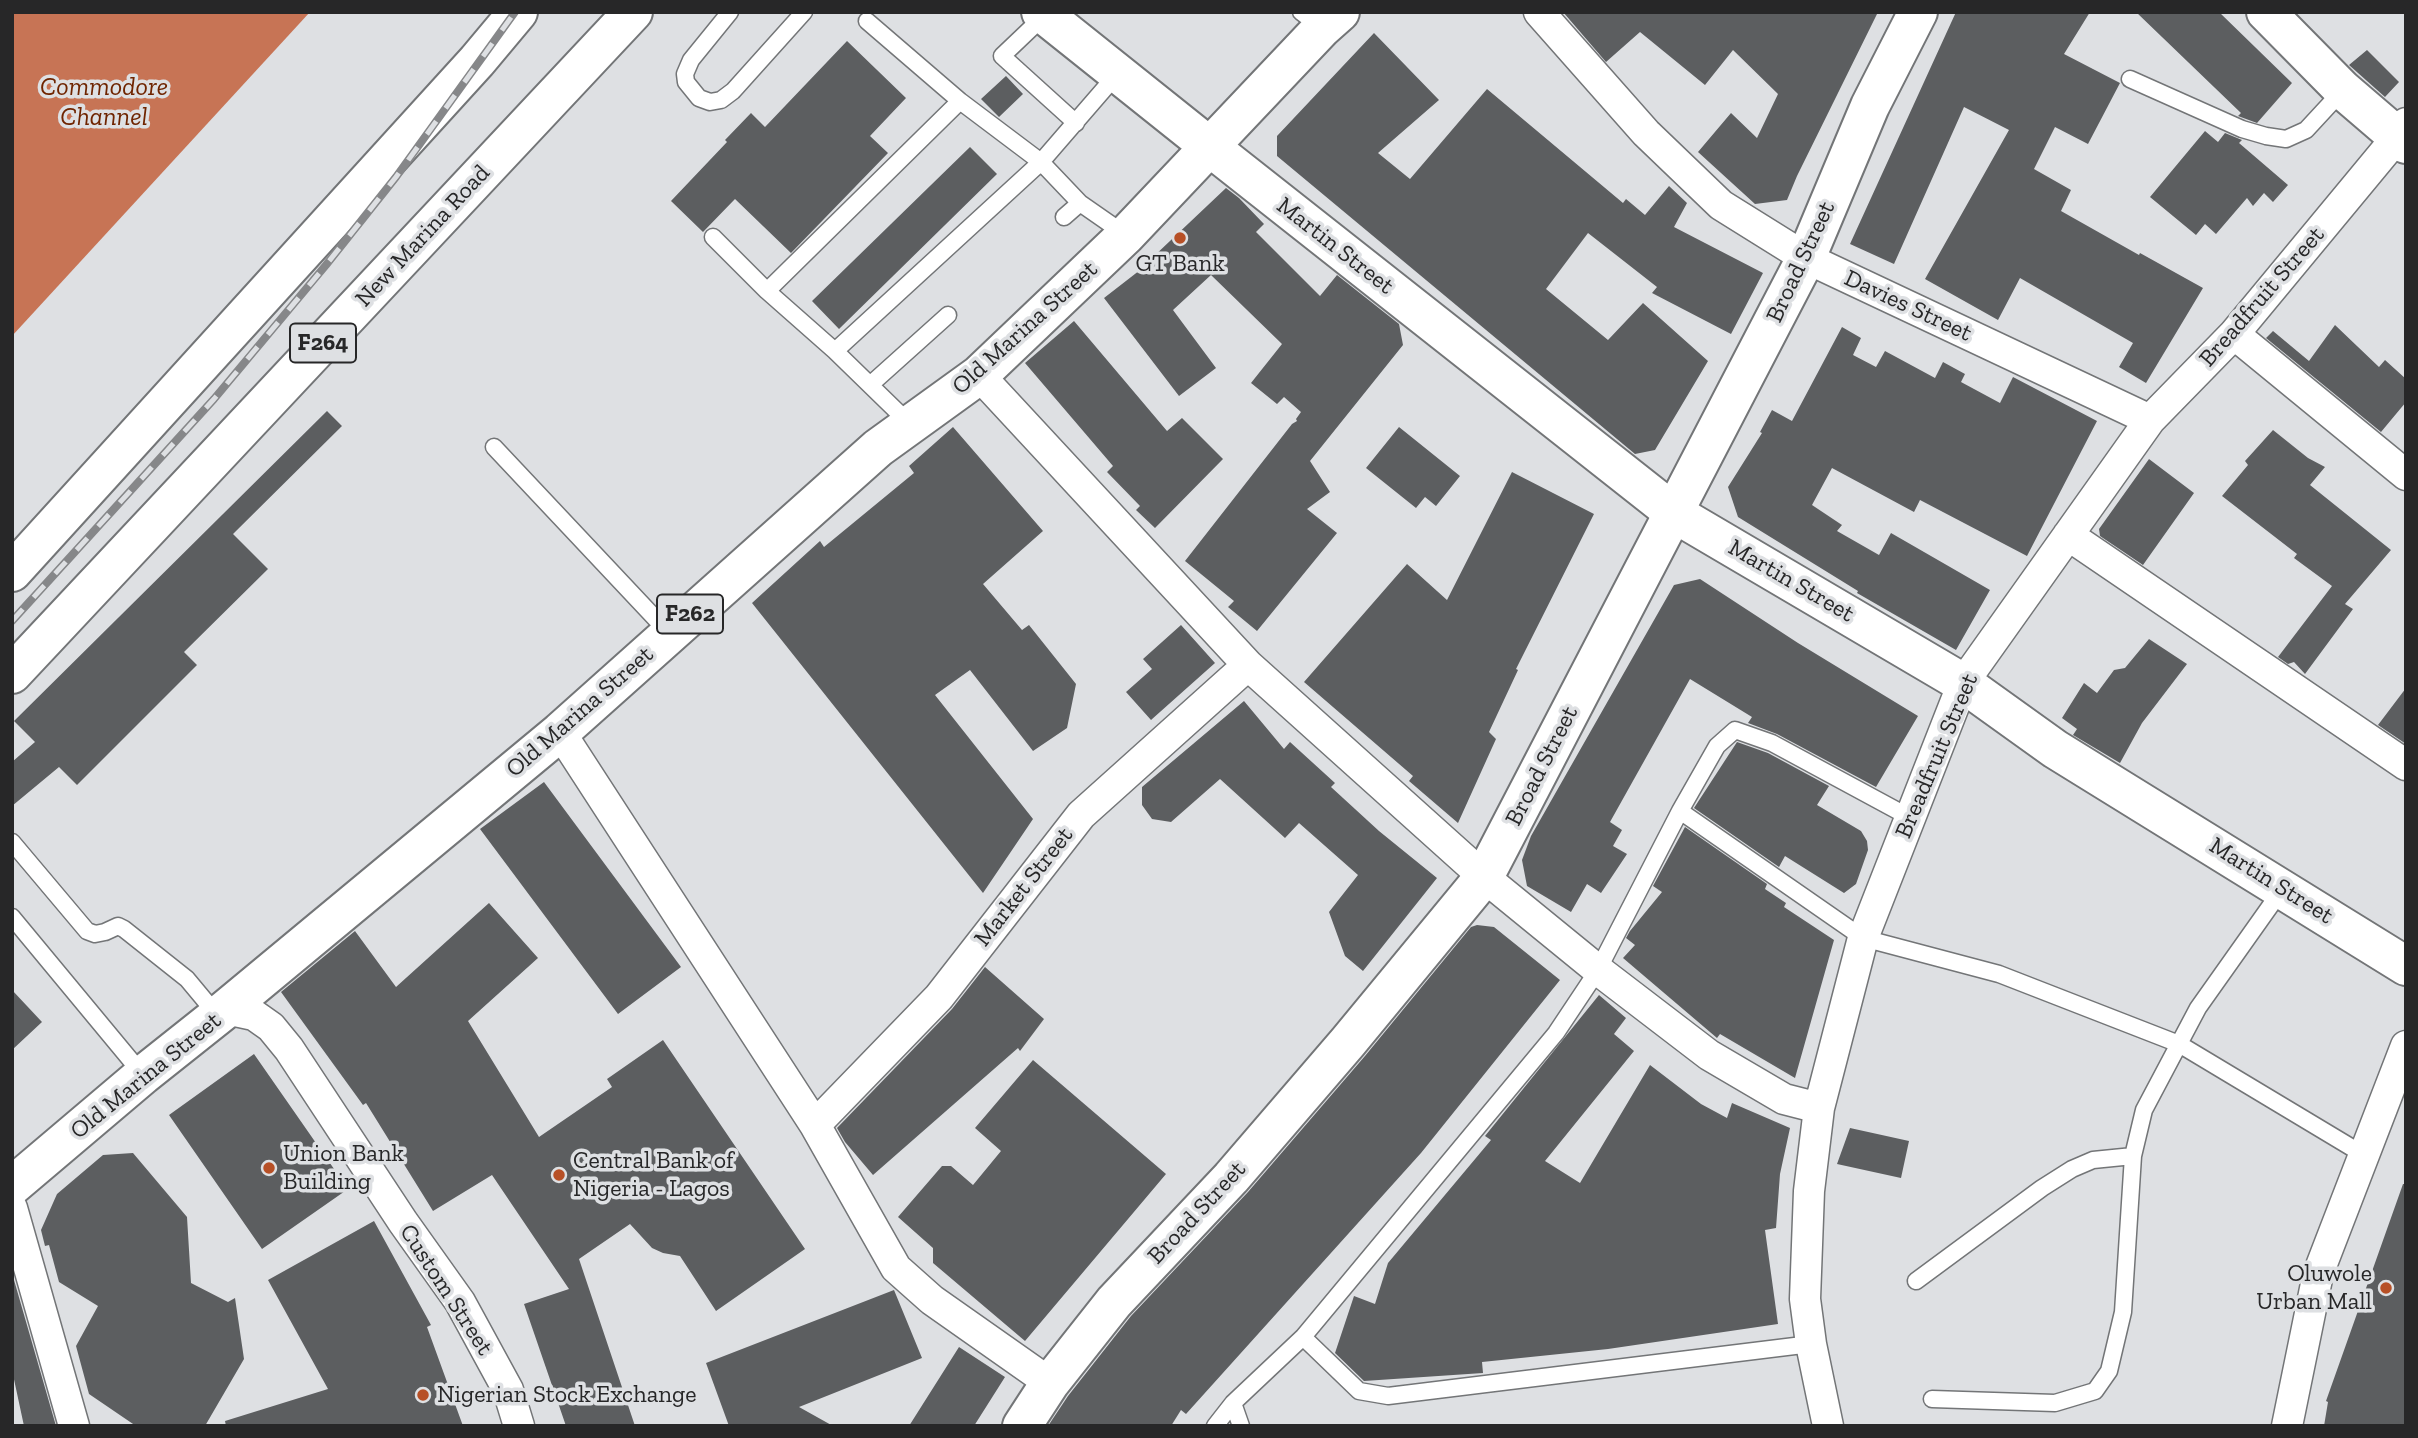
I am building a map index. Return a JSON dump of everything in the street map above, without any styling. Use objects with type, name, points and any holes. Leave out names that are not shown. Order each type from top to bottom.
[{"type":"main road","points":[[12,572],[478,61],[518,12]]},
{"type":"main road","points":[[478,61],[536,12]]},
{"type":"main road","name":"New Marina Road","points":[[12,674],[634,12]]},
{"type":"main road","name":"Broad Street","points":[[1023,1426],[1050,1382],[1114,1303],[1231,1178],[1485,877],[1806,258],[1870,106],[1917,12]]},
{"type":"main road","points":[[2266,12],[2343,90],[2403,134]]},
{"type":"main road","name":"Martin Street","points":[[1043,14],[1674,513],[1963,683],[2055,749],[2406,966]]},
{"type":"main road","name":"Old Marina Street","points":[[12,1186],[560,732],[878,448],[979,374],[1126,235],[1210,147],[1321,18]]},
{"type":"street","name":"Davies Street","points":[[1539,12],[1646,133],[1721,205],[1806,258],[2150,419]]},
{"type":"street","name":"Breadfruit Street","points":[[1828,1426],[1811,1344],[1805,1299],[1809,1191],[1819,1108],[1863,938],[1963,683],[2150,419],[2234,334],[2403,134]]},
{"type":"street","points":[[2234,334],[2406,475]]},
{"type":"street","points":[[979,374],[1248,665],[1485,877],[1598,970],[1709,1055],[1784,1099],[1819,1108]]},
{"type":"street","points":[[2068,535],[2406,765]]},
{"type":"street","name":"Market Street","points":[[815,1125],[939,998],[1081,815],[1248,665]]},
{"type":"street","points":[[560,732],[815,1125],[896,1268],[932,1300],[1050,1382]]},
{"type":"street","name":"Custom Street","points":[[221,1012],[254,1015],[271,1027],[289,1049],[403,1222],[460,1302],[508,1390],[520,1426]]},
{"type":"street","points":[[2287,1426],[2318,1274],[2406,1046]]},
{"type":"street","points":[[12,1208],[74,1426]]},
{"type":"lane","points":[[730,12],[691,60],[685,74],[686,82],[699,98],[710,102],[721,100],[733,91],[804,12]]},
{"type":"lane","points":[[1043,14],[1002,56],[1076,123]]},
{"type":"lane","points":[[867,21],[960,101],[1041,162],[1080,203],[1126,235]]},
{"type":"lane","points":[[835,351],[1041,162],[1118,73]]},
{"type":"lane","points":[[2130,79],[2242,129],[2286,139],[2305,130],[2343,90]]},
{"type":"lane","points":[[767,291],[960,101]]},
{"type":"lane","points":[[1064,217],[1080,203]]},
{"type":"lane","points":[[713,237],[911,425]]},
{"type":"lane","points":[[870,385],[948,315]]},
{"type":"lane","points":[[494,447],[669,633]]},
{"type":"lane","points":[[1215,1426],[1233,1403],[1303,1337],[1556,1033],[1598,970],[1680,811],[1717,746],[1735,730],[1772,743],[1909,817]]},
{"type":"lane","points":[[1680,811],[1863,938],[1999,974],[2179,1044],[2364,1155]]},
{"type":"lane","points":[[12,842],[88,931],[95,934],[118,926],[124,929],[187,979],[221,1012]]},
{"type":"lane","points":[[1932,1399],[2055,1403],[2095,1391],[2109,1371],[2123,1312],[2133,1156],[2144,1110],[2198,1008],[2283,888]]},
{"type":"lane","points":[[12,917],[143,1075]]},
{"type":"lane","points":[[1916,1281],[2072,1169],[2093,1160],[2133,1156]]},
{"type":"lane","points":[[1303,1337],[1359,1391],[1388,1396],[1811,1344]]},
{"type":"lane","points":[[1233,1403],[1241,1426]]},
{"type":"water","name":"Commodore Channel","points":[[12,12],[310,12],[12,336]]},
{"type":"building","points":[[1563,12],[1878,12],[1787,200],[1755,204],[1698,152],[1731,113],[1757,138],[1778,94],[1733,50],[1705,85],[1640,32],[1606,62]]},
{"type":"building","points":[[1956,12],[2090,12],[2064,54],[2120,83],[2088,144],[2055,127],[2034,169],[2071,190],[2061,211],[2203,288],[2146,383],[2119,367],[2133,343],[2020,278],[1998,320],[1925,279],[2009,130],[1964,107],[1894,264],[1850,244]]},
{"type":"building","points":[[2136,12],[2219,12],[2292,83],[2257,123],[2238,116],[2241,113]]},
{"type":"building","points":[[1374,33],[1439,100],[1378,153],[1410,179],[1487,89],[1623,203],[1626,199],[1645,215],[1669,186],[1687,203],[1674,227],[1763,273],[1731,334],[1652,293],[1657,287],[1588,233],[1546,289],[1608,340],[1643,303],[1708,361],[1655,450],[1635,454],[1277,156],[1277,136]]},
{"type":"building","points":[[847,41],[906,98],[870,136],[888,153],[791,253],[735,199],[703,232],[671,201],[751,113],[765,127]]},
{"type":"building","points":[[2367,50],[2399,82],[2385,97],[2349,65]]},
{"type":"building","points":[[1006,76],[1023,94],[999,117],[981,99]]},
{"type":"building","points":[[2205,131],[2218,142],[2225,133],[2242,140],[2239,143],[2288,185],[2273,202],[2264,193],[2253,206],[2247,198],[2216,234],[2205,224],[2196,235],[2150,197]]},
{"type":"building","points":[[970,147],[997,174],[839,329],[812,301]]},
{"type":"building","points":[[1226,188],[1264,224],[1256,232],[1320,296],[1337,275],[1399,324],[1403,345],[1310,461],[1330,492],[1307,509],[1337,533],[1257,631],[1228,607],[1234,601],[1185,561],[1297,421],[1301,412],[1284,397],[1277,404],[1251,383],[1282,344],[1211,275],[1173,310],[1216,368],[1179,396],[1104,298],[1153,260],[1152,258]]},
{"type":"building","points":[[1074,321],[1167,431],[1182,418],[1223,459],[1155,528],[1136,510],[1140,506],[1107,472],[1113,466],[1025,363]]},
{"type":"building","points":[[2335,325],[2379,367],[2385,360],[2406,379],[2406,402],[2381,432],[2266,338],[2273,331],[2309,361]]},
{"type":"building","points":[[1842,327],[1861,338],[1853,355],[1876,367],[1885,351],[1935,378],[1943,362],[1965,374],[1961,382],[2000,403],[2013,377],[2097,421],[2027,556],[1920,500],[1914,512],[1832,468],[1812,505],[1842,525],[1837,531],[1879,555],[1891,533],[1990,590],[1956,650],[1857,593],[1858,591],[1738,517],[1728,487],[1762,433],[1760,432],[1772,410],[1792,421]]},
{"type":"building","points":[[327,411],[342,426],[233,534],[268,569],[184,652],[197,665],[77,785],[59,767],[12,806],[12,762],[35,742],[14,721]]},
{"type":"building","points":[[953,427],[1043,531],[983,584],[1022,630],[1029,625],[1076,684],[1067,728],[1033,751],[970,670],[935,695],[1033,819],[983,893],[752,603],[820,541],[824,547],[914,473],[909,466]]},
{"type":"building","points":[[1399,427],[1460,476],[1436,506],[1425,497],[1416,508],[1366,468]]},
{"type":"building","points":[[2273,430],[2308,458],[2325,467],[2310,485],[2391,550],[2345,604],[2353,609],[2305,674],[2294,662],[2288,664],[2278,657],[2332,586],[2294,558],[2297,554],[2222,496],[2248,465],[2245,461]]},
{"type":"building","points":[[2149,459],[2194,493],[2143,565],[2100,536],[2099,529]]},
{"type":"building","points":[[1512,472],[1594,514],[1516,669],[1518,670],[1489,732],[1496,739],[1458,823],[1409,781],[1413,776],[1304,682],[1407,564],[1447,600]]},
{"type":"building","points":[[1700,579],[1918,716],[1876,787],[1777,734],[1748,723],[1752,717],[1690,679],[1610,822],[1622,830],[1613,846],[1627,854],[1601,893],[1587,884],[1571,912],[1527,886],[1522,860],[1531,836],[1674,585]]},
{"type":"building","points":[[1181,625],[1215,663],[1151,720],[1126,692],[1152,669],[1143,659]]},
{"type":"building","points":[[2149,639],[2187,664],[2142,723],[2120,763],[2073,735],[2077,729],[2062,718],[2084,683],[2097,693],[2114,670],[2125,668]]},
{"type":"building","points":[[2406,688],[2406,744],[2378,725]]},
{"type":"building","points":[[1244,701],[1284,749],[1290,742],[1335,783],[1331,787],[1379,831],[1437,878],[1363,971],[1345,956],[1329,912],[1358,875],[1299,823],[1285,838],[1220,779],[1171,822],[1152,819],[1142,805],[1142,787]]},
{"type":"building","points":[[1737,742],[1768,753],[1829,786],[1817,805],[1861,831],[1867,841],[1868,850],[1856,884],[1844,893],[1785,856],[1779,867],[1694,808]]},
{"type":"building","points":[[544,782],[681,967],[618,1014],[480,829]]},
{"type":"building","points":[[1685,827],[1767,884],[1765,889],[1786,903],[1784,907],[1834,940],[1795,1078],[1720,1034],[1717,1038],[1623,958],[1635,945],[1626,938],[1630,931],[1662,892],[1653,886]]},
{"type":"building","points":[[489,903],[538,958],[468,1021],[539,1137],[612,1087],[607,1079],[663,1040],[805,1249],[716,1311],[680,1256],[652,1248],[630,1224],[579,1259],[635,1426],[566,1426],[524,1304],[569,1289],[492,1175],[433,1211],[366,1103],[363,1105],[281,992],[355,931],[396,987]]},
{"type":"building","points":[[1471,927],[1494,927],[1560,980],[1421,1153],[1186,1414],[1181,1410],[1171,1426],[1048,1426],[1068,1396],[1131,1316],[1248,1192]]},
{"type":"building","points":[[985,967],[1044,1019],[1020,1051],[1018,1048],[873,1175],[845,1142],[837,1128],[952,1009]]},
{"type":"building","points":[[12,990],[42,1022],[12,1050]]},
{"type":"building","points":[[1599,995],[1626,1018],[1614,1034],[1634,1051],[1545,1161],[1580,1183],[1650,1065],[1701,1104],[1727,1118],[1732,1103],[1790,1128],[1780,1174],[1776,1228],[1765,1230],[1778,1324],[1608,1349],[1482,1362],[1483,1373],[1364,1381],[1335,1353],[1354,1296],[1375,1304],[1388,1263],[1491,1140],[1485,1136]]},
{"type":"building","name":"Union Bank Building","points":[[254,1054],[348,1189],[262,1249],[169,1115]]},
{"type":"building","points":[[1033,1060],[1166,1174],[1025,1341],[933,1263],[933,1248],[898,1217],[942,1166],[951,1166],[973,1185],[1001,1151],[975,1128]]},
{"type":"building","points":[[1850,1128],[1909,1141],[1901,1178],[1837,1164]]},
{"type":"building","points":[[133,1153],[187,1217],[191,1283],[228,1302],[235,1298],[244,1359],[205,1426],[136,1426],[89,1394],[76,1346],[98,1306],[59,1282],[49,1245],[45,1246],[41,1230],[57,1194],[103,1155]]},
{"type":"building","name":"Oluwole Urban Mall","points":[[2403,1184],[2406,1184],[2406,1426],[2324,1426],[2326,1401]]},
{"type":"building","points":[[374,1221],[431,1325],[427,1327],[463,1426],[226,1426],[225,1421],[328,1389],[268,1280]]},
{"type":"building","points":[[12,1273],[56,1426],[24,1426],[12,1370]]},
{"type":"building","points":[[894,1290],[922,1358],[799,1407],[833,1426],[729,1426],[706,1363]]},
{"type":"building","points":[[959,1347],[1005,1377],[974,1426],[909,1426]]},
{"type":"railway","points":[[12,621],[214,399],[326,265],[396,177],[515,12]]},
{"type":"place","name":"GT Bank","points":[[1180,238]]},
{"type":"place","name":"Union Bank Building","points":[[269,1168]]},
{"type":"place","name":"Central Bank of Nigeria - Lagos","points":[[559,1175]]},
{"type":"place","name":"Oluwole Urban Mall","points":[[2386,1288]]},
{"type":"place","name":"Nigerian Stock Exchange","points":[[423,1395]]}]
